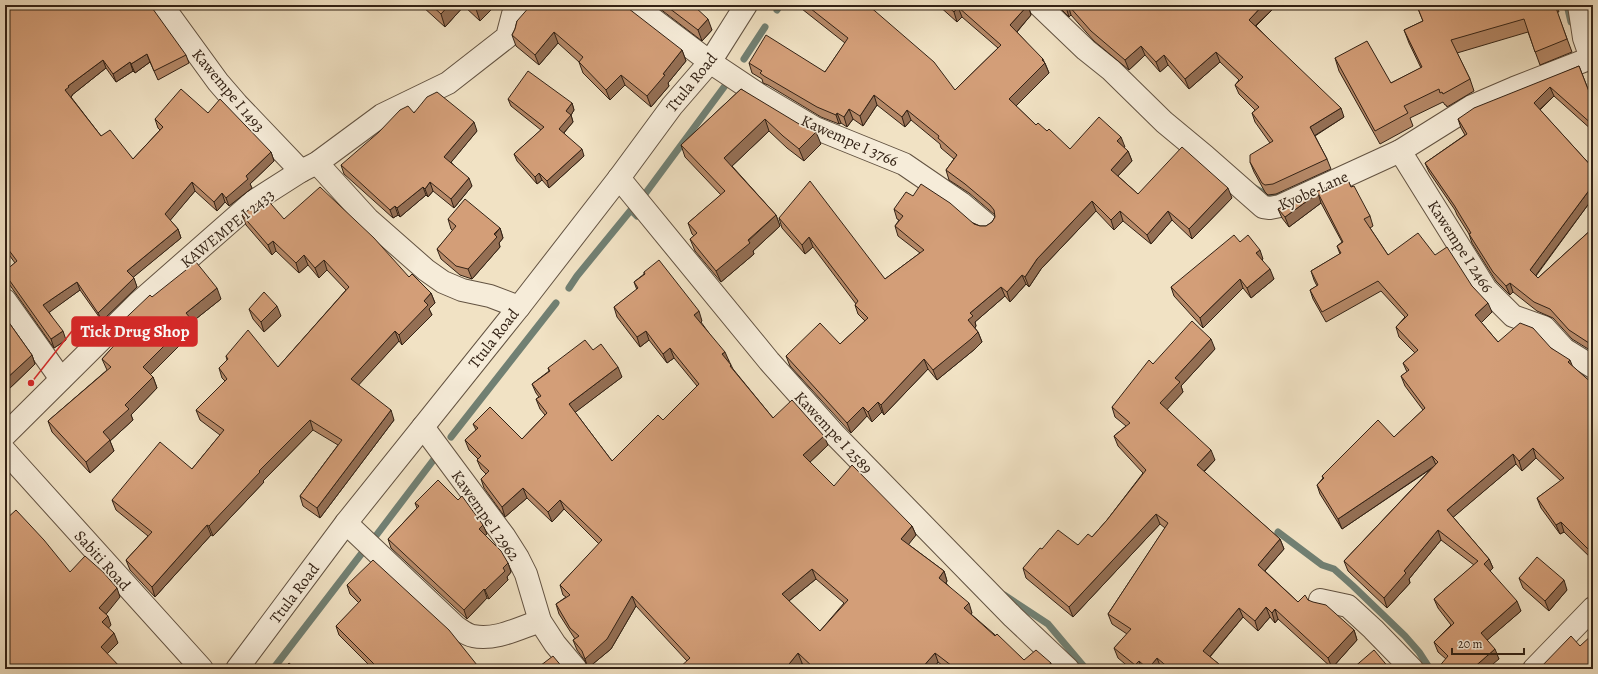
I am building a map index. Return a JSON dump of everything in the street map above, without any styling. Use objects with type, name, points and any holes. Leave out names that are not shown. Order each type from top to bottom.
[{"type":"street","name":"Kawempe I 1493","points":[[162,5],[236,104],[426,270],[437,278],[462,290],[490,296],[518,307]]},
{"type":"street","name":"KAWEMPE I 2433","points":[[5,435],[138,304],[254,201],[309,167],[382,115],[448,83],[507,37],[514,14],[520,10],[522,5]]},
{"type":"street","name":"Kawempe I 3766","points":[[634,5],[710,62],[761,96],[815,128],[904,164],[924,176],[961,203],[986,224]]},
{"type":"street","name":"Ttula Road","points":[[237,669],[346,523],[518,307],[672,106],[710,62],[746,5]]},
{"type":"street","name":"Kyobe Lane","points":[[1039,5],[1086,50],[1111,70],[1164,122],[1263,207],[1270,208],[1280,206],[1400,150],[1472,106],[1514,88],[1592,59]]},
{"type":"street","points":[[1579,5],[1584,38],[1592,59]]},
{"type":"street","name":"Kawempe I 2466","points":[[1400,150],[1486,289],[1513,316],[1544,327],[1564,349],[1593,367]]},
{"type":"street","name":"Kawempe I 2589","points":[[618,178],[769,361],[836,436],[1014,617],[1068,669]]},
{"type":"street","points":[[5,300],[61,379]]},
{"type":"street","name":"Kawempe I 2962","points":[[423,427],[504,536],[518,558],[526,574],[540,621],[555,644],[576,669]]},
{"type":"street","name":"Sabiti Road","points":[[5,451],[202,669]]},
{"type":"street","points":[[346,523],[456,627],[471,636],[486,637],[496,635],[540,621]]},
{"type":"street","points":[[1320,600],[1348,606],[1373,628],[1412,669]]},
{"type":"street","points":[[1534,669],[1593,608]]},
{"type":"building","points":[[5,5],[150,5],[186,55],[154,71],[147,54],[131,64],[130,62],[113,74],[103,60],[68,86],[69,87],[65,90],[101,136],[110,130],[133,159],[163,127],[155,119],[181,89],[208,113],[220,99],[271,152],[246,176],[248,179],[226,198],[222,193],[214,202],[192,182],[165,214],[178,229],[127,271],[134,278],[98,313],[77,282],[43,305],[63,331],[51,339],[5,274],[5,271],[17,261],[5,245]]},
{"type":"building","points":[[431,5],[449,5],[441,14]]},
{"type":"building","points":[[472,5],[479,5],[476,9]]},
{"type":"building","points":[[531,5],[624,5],[682,50],[663,74],[665,75],[647,96],[621,75],[606,90],[579,62],[583,57],[554,32],[535,55],[512,35],[517,21]]},
{"type":"building","points":[[665,5],[693,5],[708,19],[698,30]]},
{"type":"building","points":[[806,5],[868,5],[934,62],[955,90],[1001,45],[958,7],[954,12],[946,5],[1028,5],[1010,25],[1043,59],[1042,60],[1045,63],[1009,99],[1036,125],[1038,123],[1047,131],[1049,129],[1070,149],[1099,117],[1121,137],[1117,141],[1128,151],[1111,170],[1138,194],[1182,147],[1228,188],[1189,229],[1168,211],[1147,235],[1120,211],[1111,220],[1092,201],[1037,259],[1025,277],[1022,275],[1007,292],[1001,287],[970,313],[973,316],[968,320],[978,332],[971,339],[933,370],[924,359],[881,405],[878,402],[868,412],[863,407],[847,423],[786,356],[820,323],[840,344],[868,318],[855,305],[858,301],[809,237],[802,245],[779,218],[810,181],[885,279],[924,250],[895,226],[903,216],[894,209],[906,192],[913,196],[921,184],[950,203],[974,224],[980,226],[986,226],[992,222],[995,217],[994,210],[990,205],[946,170],[957,155],[938,138],[939,136],[907,110],[902,117],[874,95],[860,116],[849,109],[844,117],[837,113],[836,115],[817,107],[764,76],[760,73],[762,71],[749,63],[766,35],[825,72],[848,38]]},
{"type":"building","points":[[1068,5],[1263,5],[1249,20],[1341,108],[1310,127],[1327,159],[1273,184],[1265,185],[1262,183],[1250,162],[1250,155],[1273,141],[1252,113],[1259,107],[1235,85],[1243,77],[1216,52],[1185,79],[1164,55],[1156,62],[1141,46],[1125,60],[1091,31]]},
{"type":"building","points":[[1555,5],[1567,39],[1535,52],[1524,19],[1451,40],[1470,79],[1443,94],[1442,92],[1440,93],[1439,89],[1404,106],[1408,113],[1375,131],[1335,58],[1367,41],[1391,83],[1422,67],[1404,30],[1423,21],[1417,6]]},
{"type":"building","points":[[1579,66],[1593,102],[1593,125],[1550,87],[1534,103],[1593,168],[1593,185],[1530,270],[1538,278],[1593,228],[1592,345],[1569,330],[1550,309],[1534,302],[1510,283],[1506,286],[1493,272],[1469,234],[1471,233],[1454,205],[1425,163],[1467,134],[1458,119],[1474,108]]},
{"type":"building","points":[[528,71],[572,103],[566,111],[571,115],[559,129],[582,149],[547,181],[539,173],[535,177],[514,154],[544,127],[508,99]]},
{"type":"building","points":[[741,89],[804,127],[816,132],[799,149],[765,119],[724,158],[776,215],[748,240],[750,243],[716,271],[690,239],[697,233],[688,223],[725,191],[681,145]]},
{"type":"building","points":[[437,92],[474,122],[444,157],[469,178],[451,199],[430,182],[425,189],[423,187],[397,208],[395,206],[390,210],[341,165],[379,132],[400,110],[408,106],[414,113],[427,97]]},
{"type":"building","points":[[1347,178],[1351,187],[1354,186],[1370,216],[1364,219],[1388,255],[1418,233],[1435,255],[1447,247],[1472,286],[1488,303],[1475,315],[1498,342],[1520,323],[1533,328],[1551,348],[1570,360],[1568,362],[1593,384],[1593,554],[1561,522],[1556,525],[1537,498],[1564,478],[1533,448],[1519,461],[1513,454],[1447,510],[1489,559],[1484,564],[1517,601],[1481,633],[1495,649],[1472,669],[1437,669],[1448,656],[1434,642],[1454,623],[1434,599],[1478,561],[1438,530],[1404,571],[1406,573],[1384,598],[1344,561],[1438,462],[1432,456],[1338,519],[1317,485],[1324,478],[1322,476],[1378,420],[1394,437],[1425,408],[1401,376],[1409,370],[1403,363],[1418,350],[1396,327],[1408,315],[1378,281],[1322,312],[1310,290],[1318,285],[1311,271],[1341,253],[1337,246],[1343,242],[1318,193],[1285,217],[1278,209]]},
{"type":"building","points":[[320,187],[374,238],[409,277],[412,274],[431,293],[424,301],[428,305],[399,335],[395,331],[351,379],[391,410],[317,508],[300,496],[342,440],[310,420],[259,471],[260,472],[209,526],[207,525],[152,587],[126,560],[152,532],[112,500],[160,442],[192,469],[224,430],[196,410],[227,379],[219,368],[228,359],[226,356],[248,330],[278,367],[349,287],[324,260],[315,268],[304,255],[296,263],[273,241],[268,245],[242,215],[265,197],[284,219]]},
{"type":"building","points":[[465,199],[500,228],[494,234],[497,237],[468,269],[456,266],[437,249],[456,226],[448,219]]},
{"type":"building","points":[[1234,235],[1240,242],[1248,235],[1260,250],[1256,253],[1270,269],[1247,288],[1240,279],[1200,318],[1171,287]]},
{"type":"building","points":[[659,260],[699,311],[694,315],[725,352],[722,354],[731,365],[730,366],[773,418],[792,400],[824,436],[803,455],[834,486],[852,465],[912,526],[901,539],[944,571],[939,578],[969,603],[964,608],[995,636],[997,634],[1024,660],[1036,650],[1051,663],[1044,669],[956,669],[935,653],[921,669],[815,669],[798,653],[785,669],[678,669],[690,658],[632,596],[607,639],[585,659],[582,651],[573,640],[579,636],[570,628],[556,604],[570,595],[560,585],[602,540],[560,500],[548,512],[523,488],[502,507],[481,479],[489,471],[477,460],[481,456],[465,440],[478,428],[473,424],[490,407],[522,439],[547,413],[536,399],[541,396],[532,384],[550,371],[548,368],[585,340],[593,350],[601,344],[618,367],[569,404],[612,461],[658,415],[663,420],[699,384],[670,348],[663,354],[646,331],[637,337],[614,307],[638,288],[634,282],[645,274],[644,272]],"holes":[[[812,569],[848,600],[820,631],[782,594]]]},
{"type":"building","points":[[196,262],[217,288],[186,313],[191,319],[143,367],[153,377],[125,405],[129,409],[103,432],[110,440],[86,462],[48,421],[111,367],[102,359],[119,340],[112,331],[150,295],[152,297]]},
{"type":"building","points":[[264,292],[277,306],[261,322],[249,309]]},
{"type":"building","points":[[5,317],[32,355],[6,379],[5,379]]},
{"type":"building","points":[[1192,321],[1211,339],[1175,378],[1180,382],[1160,403],[1211,450],[1197,465],[1280,539],[1258,565],[1298,602],[1305,595],[1308,600],[1326,605],[1354,630],[1328,658],[1275,609],[1272,613],[1266,607],[1255,621],[1239,608],[1203,651],[1225,669],[1170,669],[1157,658],[1148,669],[1139,661],[1135,665],[1114,648],[1131,629],[1108,614],[1168,523],[1156,514],[1069,607],[1023,568],[1058,530],[1078,545],[1088,534],[1092,537],[1146,470],[1114,436],[1130,423],[1112,407],[1149,360],[1153,364]]},
{"type":"building","points":[[438,480],[458,500],[462,496],[483,525],[479,529],[501,551],[508,563],[503,568],[505,571],[485,590],[484,589],[464,610],[388,539],[419,506],[415,503]]},
{"type":"building","points":[[16,510],[44,540],[70,572],[85,556],[103,572],[117,588],[99,608],[108,616],[102,622],[114,633],[101,647],[122,669],[5,669],[5,520]]},
{"type":"building","points":[[1537,557],[1564,580],[1545,601],[1519,578]]},
{"type":"building","points":[[373,560],[449,630],[477,665],[474,667],[475,669],[377,669],[378,668],[336,626],[361,600],[347,585]]},
{"type":"building","points":[[1593,634],[1593,669],[1539,669],[1571,636],[1580,646]]},
{"type":"building","points":[[1374,650],[1390,669],[1352,669]]},
{"type":"building","points":[[553,656],[565,669],[536,669]]},
{"type":"building","points":[[289,663],[296,669],[283,669]]},
{"type":"waterway","points":[[777,10],[780,5]]},
{"type":"waterway","points":[[1567,5],[1571,22]]},
{"type":"waterway","points":[[744,59],[765,27]]},
{"type":"waterway","points":[[1585,62],[1593,74]]},
{"type":"waterway","points":[[642,198],[730,79]]},
{"type":"waterway","points":[[1254,188],[1276,197],[1283,195]]},
{"type":"waterway","points":[[569,288],[577,276],[631,210],[637,216]]},
{"type":"waterway","points":[[451,437],[556,303]]},
{"type":"waterway","points":[[375,537],[438,454]]},
{"type":"waterway","points":[[1278,532],[1322,565],[1334,569],[1353,586],[1405,636],[1419,652],[1430,669]]},
{"type":"waterway","points":[[273,669],[362,553]]},
{"type":"waterway","points":[[1004,595],[1048,624],[1086,669]]},
{"type":"place","name":"Tick Drug Shop","points":[[31,383]]}]
